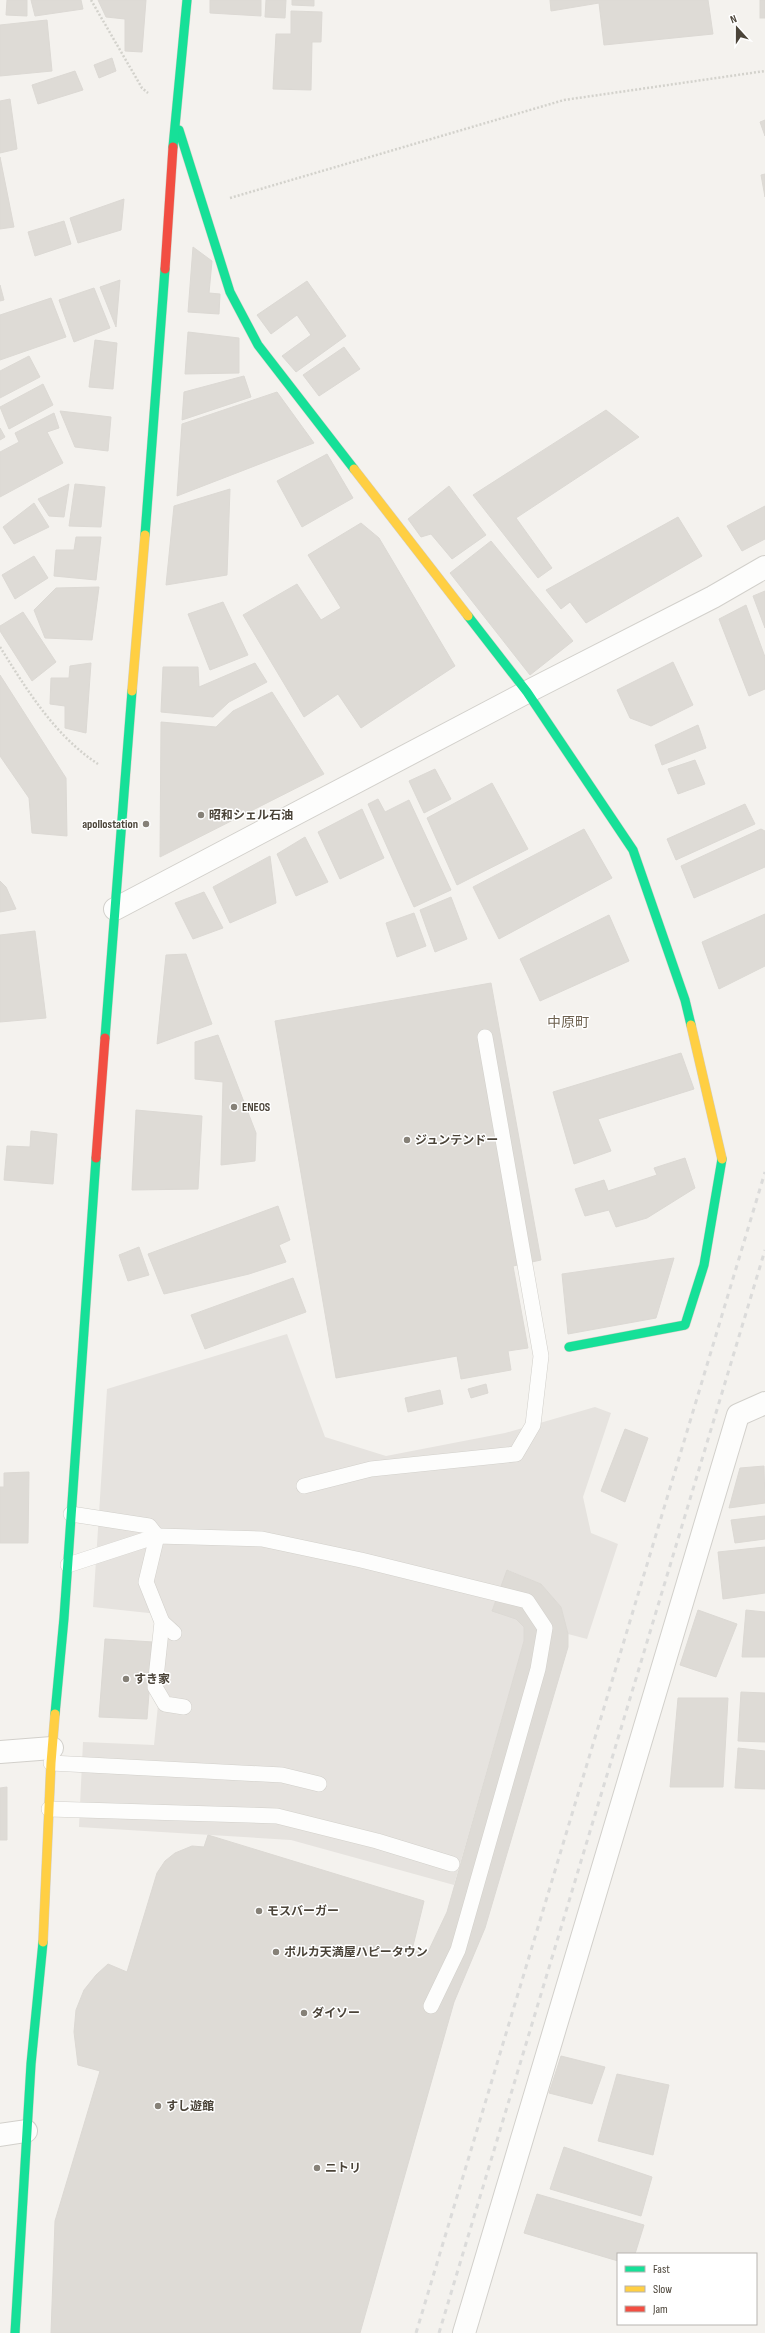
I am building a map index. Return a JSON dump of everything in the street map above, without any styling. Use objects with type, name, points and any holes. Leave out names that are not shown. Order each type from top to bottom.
[{"type":"street","points":[[15,2333],[26,2131],[31,2064],[45,1926],[52,1755],[68,1565],[83,1318],[154,430],[175,118],[187,0]]},
{"type":"street","points":[[175,118],[230,292],[258,345],[527,692],[633,850],[685,1000],[723,1156],[704,1265],[685,1325],[569,1346]]},
{"type":"street","points":[[115,909],[527,692],[713,597],[765,567]]},
{"type":"street","points":[[464,2333],[738,1415],[765,1404]]},
{"type":"street","points":[[0,1752],[52,1755]]},
{"type":"street","points":[[0,2135],[26,2131]]},
{"type":"lane","points":[[304,1486],[371,1469],[516,1454],[533,1425],[540,1356],[485,1037]]},
{"type":"lane","points":[[71,1514],[149,1526],[157,1536]]},
{"type":"lane","points":[[157,1536],[146,1582],[162,1622],[174,1633]]},
{"type":"lane","points":[[68,1565],[157,1536],[262,1539],[499,1593],[527,1601],[545,1628],[541,1655],[458,1950],[431,2006]]},
{"type":"lane","points":[[162,1622],[155,1687],[165,1704],[184,1707]]},
{"type":"lane","points":[[52,1755],[282,1775],[319,1784]]},
{"type":"lane","points":[[49,1809],[277,1816],[377,1841],[452,1864]]},
{"type":"path","points":[[91,0],[142,88],[175,118]]},
{"type":"path","points":[[203,206],[564,100],[765,71]]},
{"type":"path","points":[[0,647],[23,683],[66,739],[97,763],[126,778]]},
{"type":"shaded area","points":[[287,1334],[325,1437],[386,1456],[505,1433],[595,1407],[611,1413],[583,1497],[591,1533],[618,1544],[587,1639],[568,1634],[561,1607],[541,1584],[508,1570],[492,1610],[516,1619],[524,1627],[524,1641],[454,1885],[291,1840],[79,1827],[83,1742],[154,1745],[167,1615],[93,1607],[107,1389]]},
{"type":"building","points":[[7,0],[27,0],[27,16],[6,15]]},
{"type":"building","points":[[31,0],[81,0],[83,9],[35,16]]},
{"type":"building","points":[[98,0],[146,0],[142,52],[125,51],[125,19],[106,17]]},
{"type":"building","points":[[210,0],[261,0],[261,16],[210,13]]},
{"type":"building","points":[[266,0],[286,0],[285,18],[265,17]]},
{"type":"building","points":[[292,0],[314,0],[314,6],[292,5]]},
{"type":"building","points":[[550,0],[708,0],[713,34],[604,45],[599,3],[551,11]]},
{"type":"building","points":[[760,0],[765,0],[765,18],[760,18]]},
{"type":"building","points":[[291,11],[322,12],[321,42],[312,42],[311,90],[273,89],[276,34],[291,34]]},
{"type":"building","points":[[47,20],[52,71],[0,76],[0,25]]},
{"type":"building","points":[[112,58],[116,71],[99,78],[94,65]]},
{"type":"building","points":[[75,71],[83,90],[38,104],[32,85]]},
{"type":"building","points":[[10,99],[17,149],[0,153],[0,101]]},
{"type":"building","points":[[765,120],[765,136],[760,122]]},
{"type":"building","points":[[0,157],[14,227],[0,229]]},
{"type":"building","points":[[765,174],[765,197],[761,175]]},
{"type":"building","points":[[124,199],[121,230],[78,243],[70,218]]},
{"type":"building","points":[[64,221],[71,244],[35,256],[28,232]]},
{"type":"building","points":[[193,247],[212,261],[209,293],[220,294],[219,314],[188,312]]},
{"type":"building","points":[[120,280],[116,327],[100,287]]},
{"type":"building","points":[[307,281],[346,336],[296,372],[282,356],[311,335],[297,315],[271,334],[257,315]]},
{"type":"building","points":[[0,285],[4,300],[0,301]]},
{"type":"building","points":[[94,288],[110,328],[74,342],[59,300]]},
{"type":"building","points":[[51,298],[66,337],[0,360],[0,315]]},
{"type":"building","points":[[188,332],[239,338],[239,373],[185,374]]},
{"type":"building","points":[[95,340],[117,343],[113,389],[89,387]]},
{"type":"building","points":[[344,347],[360,369],[319,396],[303,375]]},
{"type":"building","points":[[29,356],[40,377],[0,398],[0,371]]},
{"type":"building","points":[[244,376],[251,397],[182,420],[184,392]]},
{"type":"building","points":[[43,384],[53,405],[9,429],[0,407]]},
{"type":"building","points":[[277,392],[314,443],[177,496],[182,424]]},
{"type":"building","points":[[606,410],[639,437],[516,518],[552,568],[538,578],[473,495]]},
{"type":"building","points":[[60,411],[111,417],[108,451],[75,447]]},
{"type":"building","points":[[54,413],[59,428],[47,432],[63,463],[0,497],[0,452],[19,442],[15,433]]},
{"type":"building","points":[[0,428],[5,437],[0,440]]},
{"type":"building","points":[[327,454],[353,498],[302,527],[277,481]]},
{"type":"building","points":[[69,484],[64,517],[49,516],[38,499]]},
{"type":"building","points":[[75,484],[105,487],[101,527],[69,526]]},
{"type":"building","points":[[449,486],[486,535],[452,559],[431,534],[421,537],[408,519]]},
{"type":"building","points":[[230,489],[227,575],[166,585],[174,506]]},
{"type":"building","points":[[34,503],[49,527],[14,544],[3,527]]},
{"type":"building","points":[[765,506],[765,539],[742,551],[727,526]]},
{"type":"building","points":[[678,517],[702,556],[586,623],[570,602],[561,609],[546,590]]},
{"type":"building","points":[[361,523],[379,538],[455,666],[361,728],[338,694],[304,717],[243,615],[297,584],[321,620],[341,608],[308,555]]},
{"type":"building","points":[[76,537],[101,537],[96,580],[54,576],[56,550],[74,550]]},
{"type":"building","points":[[491,541],[573,641],[530,675],[450,573]]},
{"type":"building","points":[[34,556],[48,578],[15,599],[2,575]]},
{"type":"building","points":[[99,587],[92,640],[45,638],[34,610],[56,588]]},
{"type":"building","points":[[765,591],[765,628],[753,596]]},
{"type":"building","points":[[223,602],[248,655],[210,670],[188,614]]},
{"type":"building","points":[[746,605],[765,657],[765,689],[749,696],[719,619]]},
{"type":"building","points":[[23,612],[56,662],[32,681],[0,631],[0,626]]},
{"type":"building","points":[[673,662],[693,705],[651,726],[630,718],[617,690]]},
{"type":"building","points":[[91,663],[86,733],[65,728],[65,706],[50,704],[51,678],[69,678],[70,666]]},
{"type":"building","points":[[255,663],[267,682],[229,702],[213,717],[161,712],[163,667],[198,667],[199,687]]},
{"type":"building","points":[[0,675],[66,778],[67,836],[32,833],[29,798],[0,756]]},
{"type":"building","name":"昭和シェル石油","points":[[272,692],[324,774],[160,857],[161,722],[216,727],[233,711]]},
{"type":"building","points":[[698,725],[706,748],[662,765],[655,745]]},
{"type":"building","points":[[695,760],[705,784],[678,794],[668,769]]},
{"type":"building","points":[[435,769],[451,799],[424,813],[409,781]]},
{"type":"building","points":[[492,783],[528,849],[457,885],[427,818]]},
{"type":"building","points":[[378,799],[385,812],[409,800],[451,890],[414,907],[368,804]]},
{"type":"building","points":[[745,804],[755,824],[676,860],[667,839]]},
{"type":"building","points":[[362,809],[384,858],[340,879],[318,832]]},
{"type":"building","points":[[584,829],[612,878],[499,939],[473,887]]},
{"type":"building","points":[[761,829],[765,831],[765,867],[694,898],[681,866]]},
{"type":"building","points":[[305,837],[328,882],[296,896],[277,854]]},
{"type":"building","points":[[270,856],[276,903],[230,923],[213,887]]},
{"type":"building","points":[[0,881],[6,887],[16,909],[0,912]]},
{"type":"building","points":[[204,892],[223,928],[193,939],[175,903]]},
{"type":"building","points":[[451,897],[467,939],[435,952],[420,910]]},
{"type":"building","points":[[414,913],[426,946],[397,957],[386,923]]},
{"type":"building","points":[[765,914],[765,966],[719,989],[702,942]]},
{"type":"building","points":[[609,915],[629,961],[540,1001],[520,959]]},
{"type":"building","points":[[35,931],[46,1018],[0,1022],[0,935]]},
{"type":"building","points":[[186,954],[212,1024],[157,1044],[166,955]]},
{"type":"building","name":"ジュンテンドー","points":[[491,983],[541,1260],[513,1266],[528,1348],[508,1351],[511,1370],[461,1379],[457,1356],[336,1378],[275,1021]]},
{"type":"building","name":"ENEOS","points":[[218,1035],[256,1133],[255,1161],[221,1165],[223,1082],[195,1079],[195,1042]]},
{"type":"building","points":[[681,1053],[694,1089],[598,1119],[611,1151],[574,1164],[553,1092]]},
{"type":"building","points":[[136,1110],[202,1116],[198,1189],[132,1190]]},
{"type":"building","points":[[31,1131],[57,1134],[53,1184],[4,1180],[7,1146],[30,1147]]},
{"type":"building","points":[[685,1158],[695,1188],[647,1218],[616,1227],[609,1210],[585,1216],[575,1189],[604,1180],[608,1191],[657,1175],[654,1168]]},
{"type":"building","points":[[278,1206],[290,1240],[279,1245],[286,1262],[249,1274],[164,1294],[148,1254]]},
{"type":"building","points":[[139,1247],[149,1275],[128,1281],[119,1255]]},
{"type":"building","points":[[674,1258],[656,1318],[568,1334],[562,1274]]},
{"type":"building","points":[[293,1278],[306,1312],[205,1349],[191,1315]]},
{"type":"building","points":[[486,1384],[488,1393],[471,1398],[468,1389]]},
{"type":"building","points":[[440,1390],[443,1404],[408,1412],[405,1398]]},
{"type":"building","points":[[625,1429],[648,1438],[625,1502],[601,1491]]},
{"type":"building","points":[[764,1466],[765,1503],[729,1508],[740,1468]]},
{"type":"building","points":[[29,1472],[28,1543],[0,1543],[0,1487],[4,1487],[4,1473]]},
{"type":"building","points":[[765,1516],[765,1539],[735,1543],[731,1520]]},
{"type":"building","points":[[765,1547],[765,1593],[723,1599],[718,1552]]},
{"type":"building","name":"ポルカ天満屋ハピータウン","points":[[507,1570],[541,1584],[561,1607],[568,1634],[568,1647],[485,1928],[454,2002],[360,2333],[51,2333],[55,2221],[100,2071],[78,2065],[74,2032],[76,2010],[84,1990],[96,1975],[108,1964],[127,1972],[157,1873],[165,1861],[175,1853],[192,1846],[204,1847],[208,1835],[424,1901],[412,1950],[427,1954],[447,1912],[524,1641],[524,1627],[516,1619],[492,1611]]},
{"type":"building","points":[[698,1610],[737,1624],[716,1677],[680,1665]]},
{"type":"building","points":[[746,1610],[765,1612],[765,1657],[742,1657]]},
{"type":"building","name":"すき家","points":[[105,1639],[153,1642],[147,1719],[99,1717]]},
{"type":"building","points":[[741,1692],[765,1693],[765,1742],[738,1741]]},
{"type":"building","points":[[678,1698],[728,1698],[723,1787],[670,1787]]},
{"type":"building","points":[[738,1748],[765,1751],[765,1789],[735,1788]]},
{"type":"building","points":[[7,1787],[7,1840],[0,1840],[0,1788]]},
{"type":"building","points":[[561,2056],[605,2067],[592,2104],[549,2093]]},
{"type":"building","points":[[617,2074],[669,2085],[653,2155],[598,2141]]},
{"type":"building","points":[[564,2147],[652,2177],[641,2216],[550,2189]]},
{"type":"building","points":[[537,2194],[644,2225],[635,2253],[617,2253],[617,2261],[524,2233]]},
{"type":"railway","points":[[416,2333],[765,1172]]},
{"type":"railway","points":[[439,2333],[765,1250]]},
{"type":"traffic: fast","points":[[173,147],[187,0]]},
{"type":"traffic: fast","points":[[179,130],[230,292],[258,345],[354,469]]},
{"type":"traffic: fast","points":[[145,535],[165,269]]},
{"type":"traffic: fast","points":[[468,616],[527,692],[633,850],[685,1000],[691,1025]]},
{"type":"traffic: fast","points":[[105,1038],[132,691]]},
{"type":"traffic: fast","points":[[55,1714],[64,1618],[96,1158]]},
{"type":"traffic: fast","points":[[569,1347],[685,1325],[704,1265],[722,1159]]},
{"type":"traffic: fast","points":[[15,2333],[31,2064],[43,1942]]},
{"type":"traffic: slow","points":[[354,469],[468,616]]},
{"type":"traffic: slow","points":[[132,691],[145,535]]},
{"type":"traffic: slow","points":[[691,1025],[722,1159]]},
{"type":"traffic: slow","points":[[43,1942],[51,1763],[55,1714]]},
{"type":"traffic: jam","points":[[165,269],[173,147]]},
{"type":"traffic: jam","points":[[96,1158],[105,1038]]},
{"type":"place","name":"昭和シェル石油","points":[[201,815]]},
{"type":"place","name":"apollostation","points":[[146,824]]},
{"type":"place","name":"ENEOS","points":[[234,1107]]},
{"type":"place","name":"ジュンテンドー","points":[[407,1140]]},
{"type":"place","name":"すき家","points":[[126,1679]]},
{"type":"place","name":"モスバーガー","points":[[259,1911]]},
{"type":"place","name":"ポルカ天満屋ハピータウン","points":[[276,1952]]},
{"type":"place","name":"ダイソー","points":[[304,2013]]},
{"type":"place","name":"すし遊館","points":[[158,2106]]},
{"type":"place","name":"ニトリ","points":[[317,2168]]},
{"type":"district","name":"中原町","points":[[568,1022]]}]
